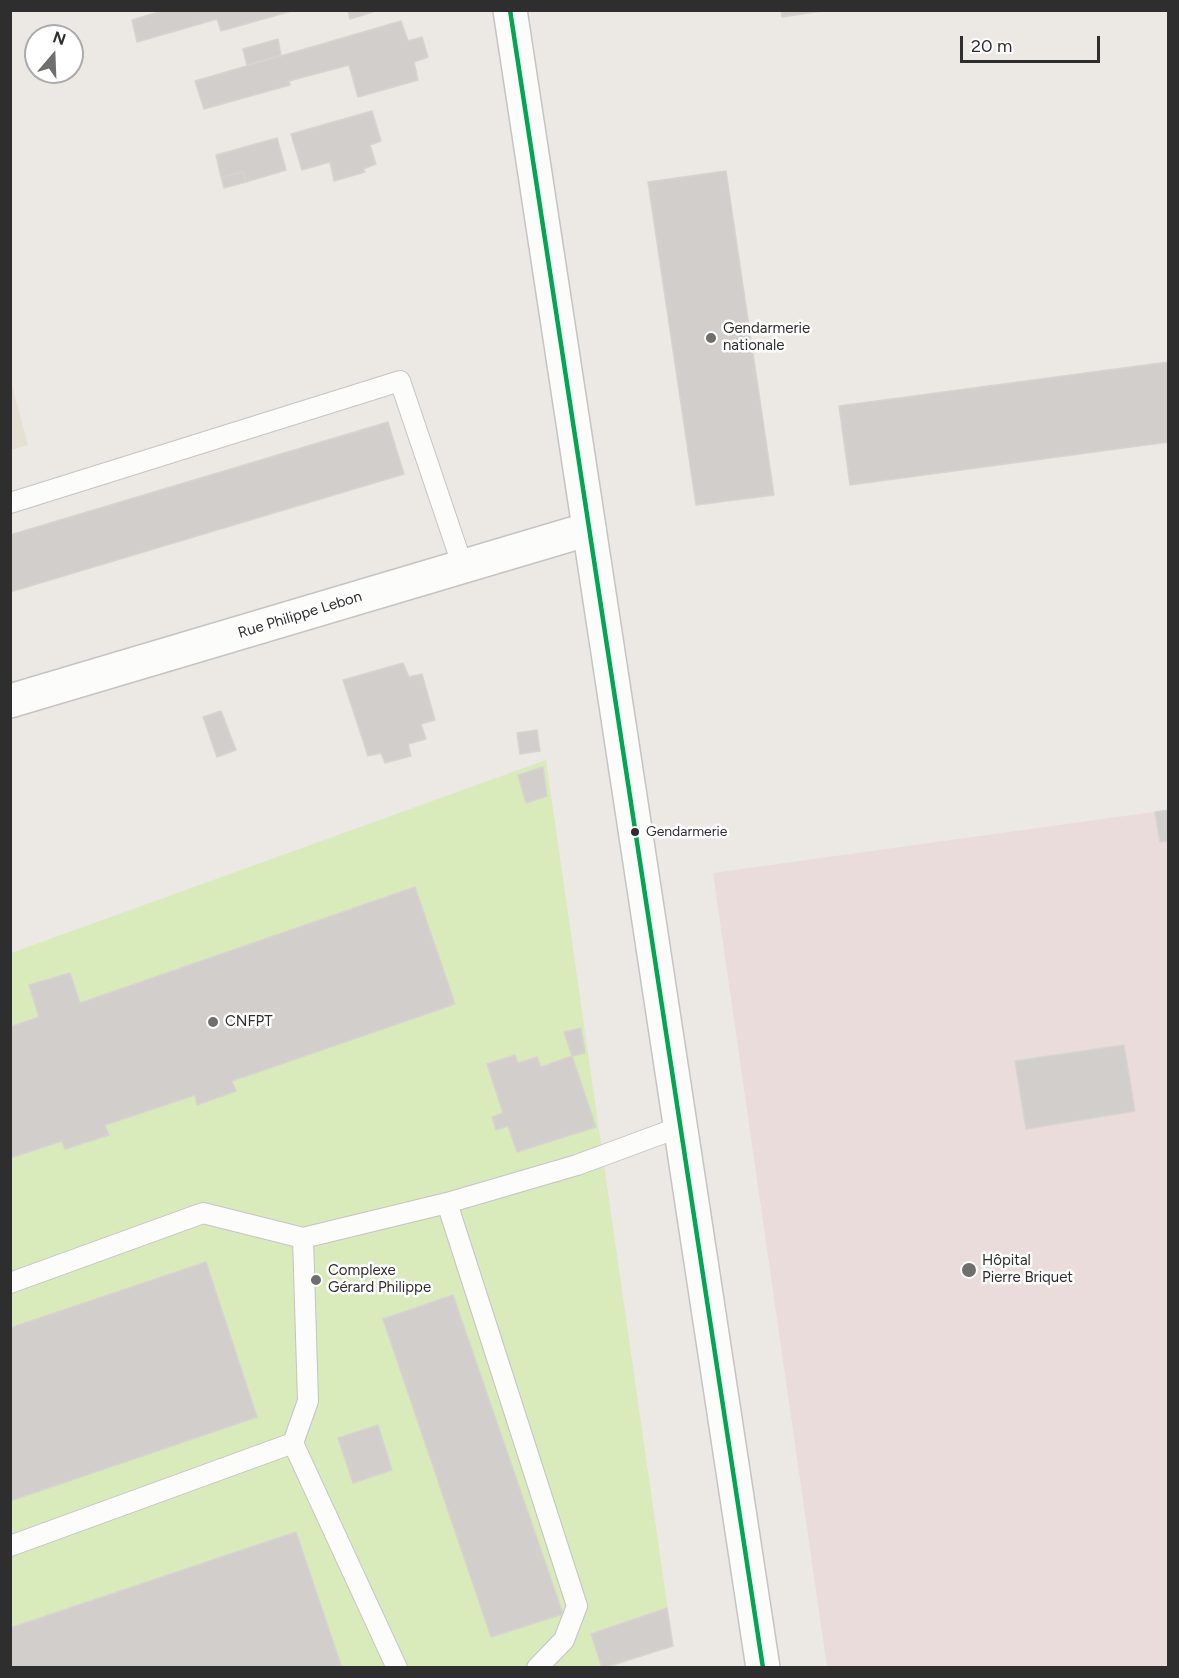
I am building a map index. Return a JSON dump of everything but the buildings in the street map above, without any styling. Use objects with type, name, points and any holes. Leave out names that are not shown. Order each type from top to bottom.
[{"type":"main road","points":[[510,10],[762,1668]]},
{"type":"main road","name":"Rue Philippe Lebon","points":[[10,701],[589,529]]},
{"type":"lane","points":[[10,503],[400,381],[462,567]]},
{"type":"lane","points":[[10,1283],[203,1213],[303,1238],[447,1203],[577,1165],[680,1127]]},
{"type":"lane","points":[[447,1203],[577,1606],[564,1640],[537,1668]]},
{"type":"lane","points":[[303,1238],[308,1401],[293,1443],[397,1668]]},
{"type":"lane","points":[[10,1546],[293,1443]]},
{"type":"shaded area","points":[[10,378],[28,445],[11,450],[10,450]]},
{"type":"shaded area","name":"Hôpital Pierre Briquet","points":[[1168,810],[1168,1667],[827,1667],[713,873]]},
{"type":"green space","name":"Complexe Gérard Philippe","points":[[546,760],[673,1646],[608,1668],[11,1668],[11,953]]},
{"type":"transit line","points":[[510,10],[763,1668]]},
{"type":"place","name":"Gendarmerie nationale","points":[[711,338]]},
{"type":"place","name":"Gendarmerie","points":[[635,832]]},
{"type":"place","name":"CNFPT","points":[[213,1022]]},
{"type":"place","name":"Hôpital Pierre Briquet","points":[[969,1270]]},
{"type":"place","name":"Complexe Gérard Philippe","points":[[316,1280]]}]
